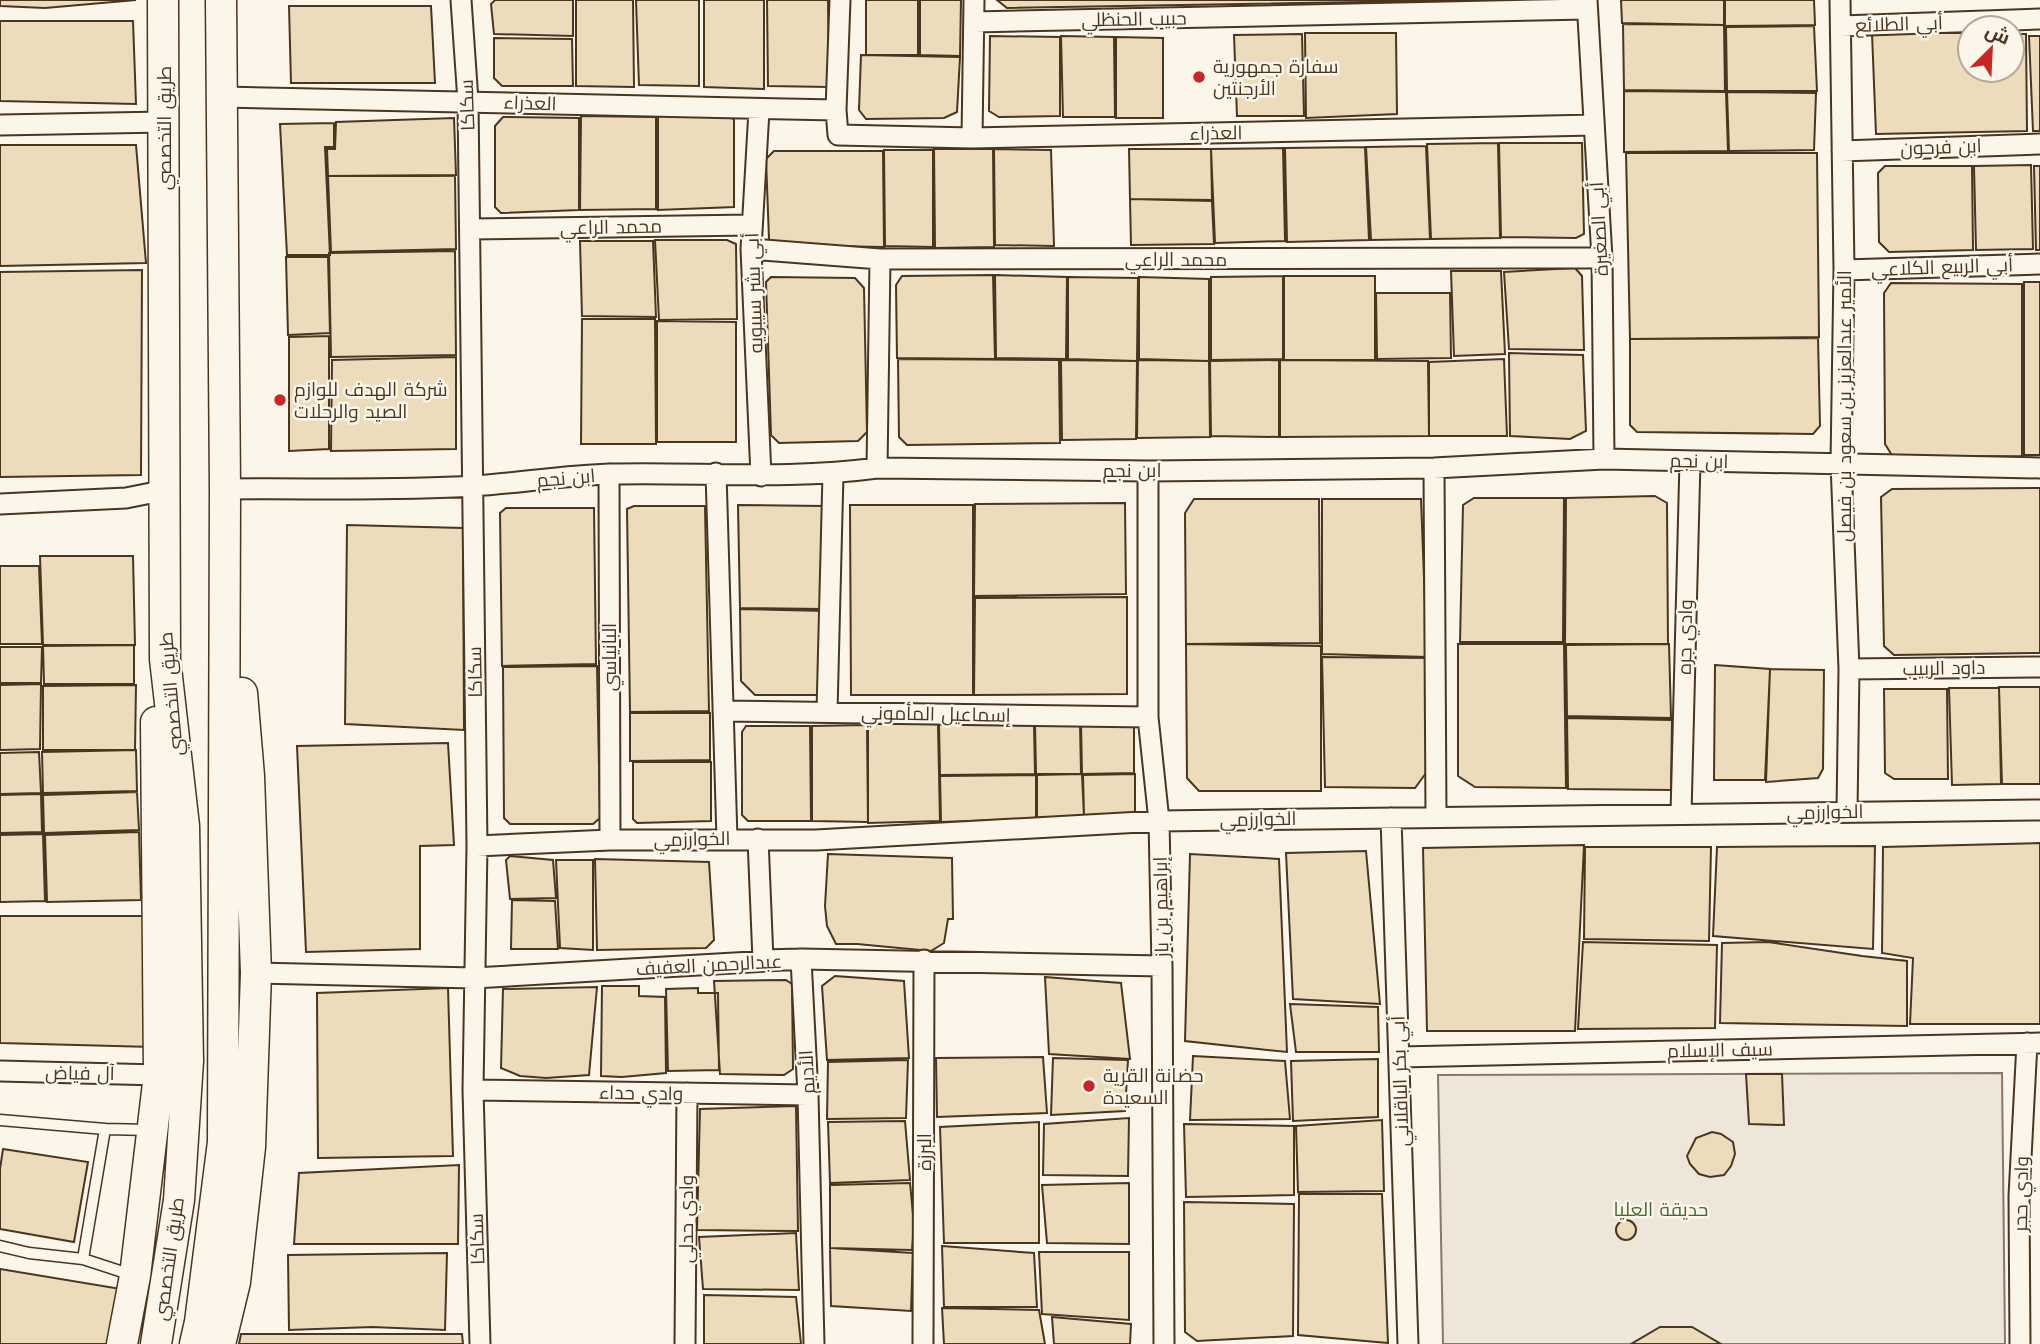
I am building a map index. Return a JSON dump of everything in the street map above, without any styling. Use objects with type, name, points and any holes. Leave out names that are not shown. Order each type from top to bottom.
[{"type":"main road","name":"طريق التخصصي","points":[[156,1344],[178,1200],[188,1061],[184,826],[165,659],[163,0]]},
{"type":"main road","name":"طريق التخصصي","points":[[195,1344],[223,1142],[225,489],[224,97],[221,0]]},
{"type":"main road","points":[[220,1344],[235,1282],[250,1147],[256,973],[249,776],[225,489]]},
{"type":"main road","points":[[122,1344],[135,1276],[159,1075],[156,712],[165,659]]},
{"type":"street","name":"سكاكا","points":[[461,0],[468,101],[474,486],[477,846],[473,1090],[480,1344]]},
{"type":"street","points":[[836,110],[840,0]]},
{"type":"street","points":[[972,138],[974,0]]},
{"type":"street","name":"الأمير عبدالعزيز بن سعود بن فيصل","points":[[1840,0],[1843,270],[1841,463],[1849,669],[1847,812]]},
{"type":"street","name":"حبيب الحنظلي","points":[[974,22],[1587,4]]},
{"type":"street","name":"أبي الصغيرة","points":[[1587,4],[1602,258],[1604,459]]},
{"type":"street","name":"أبي الطلائع","points":[[1841,26],[2040,19]]},
{"type":"street","name":"العذراء","points":[[224,97],[836,110],[838,135],[972,138],[1594,125]]},
{"type":"street","name":"أبي بشر سيبويه","points":[[759,110],[751,249],[761,476]]},
{"type":"street","points":[[0,125],[164,122]]},
{"type":"street","name":"ابن فرحون","points":[[1842,151],[2040,144]]},
{"type":"street","name":"محمد الراعي","points":[[470,229],[751,225]]},
{"type":"street","name":"محمد الراعي","points":[[751,249],[880,259],[1602,258]]},
{"type":"street","points":[[877,468],[880,259]]},
{"type":"street","name":"أبي الربيع الكلاعي","points":[[1843,270],[2040,264]]},
{"type":"street","name":"ابن نجم","points":[[225,489],[474,486],[609,474],[716,473],[761,476],[833,474],[877,468],[1149,471],[1434,468],[1604,459],[2040,468]]},
{"type":"street","name":"وادي جره","points":[[1681,814],[1690,461]]},
{"type":"street","points":[[1434,468],[1436,817]]},
{"type":"street","name":"إبراهيم بن باز","points":[[1149,471],[1148,717],[1159,821],[1164,1344]]},
{"type":"street","points":[[716,473],[727,839]]},
{"type":"street","name":"البانياسي","points":[[609,474],[610,840]]},
{"type":"street","points":[[827,712],[833,474]]},
{"type":"street","points":[[0,504],[125,498],[166,489]]},
{"type":"street","name":"داود الربيب","points":[[1849,669],[2040,667]]},
{"type":"street","name":"إسماعيل المأموني","points":[[723,710],[1148,717]]},
{"type":"street","name":"الخوارزمي","points":[[477,846],[610,840],[816,840],[1159,821],[2040,810]]},
{"type":"street","name":"أبي بكر الباقلاني","points":[[1391,818],[1408,1344]]},
{"type":"street","points":[[758,839],[763,960],[801,959]]},
{"type":"street","name":"عبدالرحمن العفيف","points":[[256,973],[474,978],[801,959],[1162,966]]},
{"type":"street","name":"الأديم","points":[[801,959],[808,1095],[814,1344]]},
{"type":"street","name":"البرزة","points":[[923,1344],[924,960]]},
{"type":"street","name":"سيف الإسلام","points":[[1400,1057],[2034,1043]]},
{"type":"street","name":"وادي حجر","points":[[2020,1344],[2019,1196],[2034,1043]]},
{"type":"street","name":"آل فياض","points":[[0,1071],[159,1075]]},
{"type":"street","name":"وادي حداء","points":[[473,1090],[808,1095]]},
{"type":"street","name":"وادي حدلي","points":[[685,1344],[687,1093]]},
{"type":"lane","points":[[0,1121],[154,1130]]},
{"type":"lane","points":[[83,1259],[105,1129]]},
{"type":"lane","points":[[0,1246],[29,1253],[83,1259],[135,1276]]},
{"type":"green space","name":"حديقة العليا","points":[[2002,1073],[2005,1344],[1443,1344],[1438,1075]]},
{"type":"building","points":[[0,0],[136,0],[45,8],[0,6]]},
{"type":"building","points":[[495,0],[573,0],[573,36],[494,34],[491,4]]},
{"type":"building","points":[[576,0],[633,0],[634,87],[576,86]]},
{"type":"building","points":[[636,0],[699,0],[699,86],[639,85]]},
{"type":"building","points":[[704,0],[764,0],[764,89],[704,87]]},
{"type":"building","points":[[767,0],[828,0],[829,87],[768,86]]},
{"type":"building","points":[[866,0],[918,0],[918,55],[866,55]]},
{"type":"building","points":[[920,0],[961,0],[960,56],[920,55]]},
{"type":"building","points":[[997,0],[1486,0],[1007,8]]},
{"type":"building","points":[[1621,0],[1724,0],[1724,25],[1622,23]]},
{"type":"building","points":[[1725,0],[1814,0],[1815,25],[1725,26]]},
{"type":"building","points":[[289,6],[431,6],[435,83],[291,83]]},
{"type":"building","points":[[0,21],[133,21],[136,104],[0,101]]},
{"type":"building","points":[[1623,24],[1724,25],[1725,91],[1624,90]]},
{"type":"building","points":[[1814,26],[1817,91],[1727,91],[1726,27]]},
{"type":"building","points":[[1305,33],[1396,33],[1397,114],[1306,118]]},
{"type":"building","points":[[1872,33],[1956,33],[1956,84],[2026,84],[2026,34],[2027,131],[1876,134]]},
{"type":"building","points":[[1302,34],[1304,116],[1237,116],[1234,35]]},
{"type":"building","points":[[990,36],[1060,37],[1060,116],[999,117],[989,111]]},
{"type":"building","points":[[1061,36],[1114,37],[1115,117],[1063,117]]},
{"type":"building","points":[[2029,36],[2040,36],[2040,131],[2033,131]]},
{"type":"building","points":[[1116,37],[1163,38],[1163,118],[1116,118]]},
{"type":"building","points":[[494,38],[572,39],[573,86],[502,86],[494,78]]},
{"type":"building","points":[[861,55],[960,57],[957,112],[944,118],[866,119],[859,110]]},
{"type":"building","points":[[1624,91],[1726,92],[1728,151],[1624,152]]},
{"type":"building","points":[[1727,92],[1816,93],[1814,150],[1729,151]]},
{"type":"building","points":[[658,115],[725,116],[734,119],[734,207],[658,210]]},
{"type":"building","points":[[581,116],[656,117],[656,209],[580,210]]},
{"type":"building","points":[[503,117],[579,118],[579,210],[501,213],[495,207],[495,126]]},
{"type":"building","points":[[454,118],[456,175],[328,176],[327,149],[335,149],[336,122]]},
{"type":"building","points":[[334,123],[334,147],[325,147],[330,255],[287,255],[280,124]]},
{"type":"building","points":[[1498,143],[1500,238],[1431,239],[1427,144]]},
{"type":"building","points":[[1499,143],[1582,143],[1584,234],[1576,238],[1501,237]]},
{"type":"building","points":[[0,145],[136,145],[146,263],[0,266]]},
{"type":"building","points":[[1426,146],[1430,239],[1371,240],[1366,147]]},
{"type":"building","points":[[1365,147],[1369,240],[1287,242],[1285,148]]},
{"type":"building","points":[[1283,148],[1285,241],[1215,243],[1211,149]]},
{"type":"building","points":[[934,149],[993,149],[994,247],[935,248]]},
{"type":"building","points":[[994,149],[1051,150],[1054,246],[995,245]]},
{"type":"building","points":[[1129,149],[1211,149],[1212,200],[1130,199]]},
{"type":"building","points":[[884,150],[933,150],[933,247],[885,246]]},
{"type":"building","points":[[774,151],[883,151],[884,247],[773,245],[769,239],[766,159]]},
{"type":"building","points":[[1626,153],[1817,153],[1819,337],[1630,339]]},
{"type":"building","points":[[2031,165],[2033,249],[1976,250],[1974,166]]},
{"type":"building","points":[[1885,166],[1972,166],[1973,250],[1889,252],[1879,242],[1878,173]]},
{"type":"building","points":[[2034,166],[2040,166],[2040,250],[2036,250]]},
{"type":"building","points":[[328,176],[455,176],[456,249],[331,252]]},
{"type":"building","points":[[1130,199],[1212,201],[1214,244],[1131,245]]},
{"type":"building","points":[[655,240],[727,240],[736,244],[737,319],[659,320]]},
{"type":"building","points":[[580,241],[653,241],[656,317],[582,316]]},
{"type":"building","points":[[455,251],[456,355],[331,357],[329,253]]},
{"type":"building","points":[[286,257],[328,257],[330,333],[288,335]]},
{"type":"building","points":[[1575,268],[1582,276],[1584,350],[1509,349],[1504,272]]},
{"type":"building","points":[[142,270],[141,475],[0,477],[0,272]]},
{"type":"building","points":[[1451,271],[1501,271],[1505,354],[1454,356]]},
{"type":"building","points":[[993,275],[995,359],[897,358],[896,285],[902,276]]},
{"type":"building","points":[[995,275],[1067,277],[1066,359],[996,358]]},
{"type":"building","points":[[1283,276],[1283,359],[1211,360],[1211,277]]},
{"type":"building","points":[[1284,276],[1375,276],[1375,360],[1284,360]]},
{"type":"building","points":[[771,277],[855,278],[864,288],[867,432],[858,441],[779,443],[771,435],[766,282]]},
{"type":"building","points":[[1068,277],[1138,278],[1137,361],[1068,359]]},
{"type":"building","points":[[1139,277],[1209,279],[1209,361],[1139,359]]},
{"type":"building","points":[[2024,282],[2040,282],[2040,455],[2024,455]]},
{"type":"building","points":[[1891,283],[2022,284],[2022,456],[1893,457],[1885,444],[1884,293]]},
{"type":"building","points":[[1376,293],[1450,293],[1451,358],[1377,359]]},
{"type":"building","points":[[582,319],[655,319],[656,444],[581,444]]},
{"type":"building","points":[[657,321],[736,322],[736,442],[657,442]]},
{"type":"building","points":[[329,336],[329,449],[289,451],[289,337]]},
{"type":"building","points":[[1818,338],[1820,426],[1813,434],[1637,432],[1630,425],[1630,339]]},
{"type":"building","points":[[1509,353],[1583,355],[1586,431],[1570,439],[1510,436]]},
{"type":"building","points":[[456,357],[456,449],[331,451],[332,360]]},
{"type":"building","points":[[898,359],[1059,360],[1060,443],[907,445],[899,437]]},
{"type":"building","points":[[1504,359],[1507,436],[1429,436],[1429,362]]},
{"type":"building","points":[[1061,360],[1137,361],[1136,439],[1062,440]]},
{"type":"building","points":[[1138,360],[1209,361],[1210,437],[1137,438]]},
{"type":"building","points":[[1279,360],[1279,437],[1211,436],[1210,361]]},
{"type":"building","points":[[1280,360],[1428,361],[1429,436],[1280,437]]},
{"type":"building","points":[[2040,488],[2040,653],[1894,655],[1884,646],[1881,497],[1892,489]]},
{"type":"building","points":[[1655,496],[1667,503],[1668,644],[1565,644],[1566,498]]},
{"type":"building","points":[[1474,498],[1564,498],[1563,642],[1460,642],[1463,505]]},
{"type":"building","points":[[1194,499],[1319,499],[1320,643],[1186,644],[1185,513]]},
{"type":"building","points":[[1322,499],[1421,499],[1427,657],[1322,654]]},
{"type":"building","points":[[1125,503],[1126,594],[974,596],[975,504]]},
{"type":"building","points":[[738,505],[823,506],[825,609],[740,608]]},
{"type":"building","points":[[850,505],[973,505],[973,695],[851,695]]},
{"type":"building","points":[[634,506],[705,506],[709,711],[630,712],[627,509]]},
{"type":"building","points":[[506,508],[594,508],[596,664],[502,666],[500,513]]},
{"type":"building","points":[[347,525],[463,528],[464,730],[345,724]]},
{"type":"building","points":[[40,556],[133,556],[135,645],[43,645]]},
{"type":"building","points":[[0,566],[39,566],[42,644],[0,644]]},
{"type":"building","points":[[1127,597],[1127,694],[974,695],[975,598]]},
{"type":"building","points":[[740,609],[825,611],[825,695],[755,695],[741,681]]},
{"type":"building","points":[[1186,644],[1321,646],[1321,791],[1199,791],[1187,778]]},
{"type":"building","points":[[1458,644],[1564,644],[1566,788],[1475,787],[1458,776]]},
{"type":"building","points":[[1669,644],[1671,718],[1567,716],[1566,645]]},
{"type":"building","points":[[134,645],[134,684],[44,684],[43,646]]},
{"type":"building","points":[[0,647],[42,647],[41,683],[0,683]]},
{"type":"building","points":[[1322,657],[1427,658],[1426,773],[1415,788],[1325,787]]},
{"type":"building","points":[[1715,665],[1770,669],[1765,780],[1714,780]]},
{"type":"building","points":[[597,666],[600,818],[593,824],[510,824],[504,818],[503,667]]},
{"type":"building","points":[[1770,669],[1824,670],[1823,769],[1818,778],[1766,782]]},
{"type":"building","points":[[41,684],[40,749],[0,750],[0,685]]},
{"type":"building","points":[[136,685],[135,750],[43,750],[43,686]]},
{"type":"building","points":[[1999,687],[2040,687],[2040,784],[2002,784]]},
{"type":"building","points":[[1949,688],[1999,688],[2001,784],[1952,785]]},
{"type":"building","points":[[1884,689],[1947,689],[1948,779],[1894,779],[1885,773]]},
{"type":"building","points":[[630,713],[710,713],[710,760],[630,761]]},
{"type":"building","points":[[1567,718],[1672,720],[1671,790],[1568,789]]},
{"type":"building","points":[[1081,722],[1134,723],[1134,773],[1082,774]]},
{"type":"building","points":[[1035,723],[1080,723],[1081,774],[1036,774]]},
{"type":"building","points":[[868,724],[938,724],[940,821],[868,823]]},
{"type":"building","points":[[939,724],[1034,724],[1035,774],[940,775]]},
{"type":"building","points":[[867,725],[868,822],[812,821],[812,726]]},
{"type":"building","points":[[746,726],[810,726],[811,821],[748,821],[742,815],[742,732]]},
{"type":"building","points":[[448,743],[454,845],[420,846],[420,949],[306,952],[297,746]]},
{"type":"building","points":[[136,750],[137,791],[43,793],[42,752]]},
{"type":"building","points":[[39,752],[41,793],[0,794],[0,753]]},
{"type":"building","points":[[633,762],[711,762],[711,821],[637,823],[633,819]]},
{"type":"building","points":[[1082,774],[1084,817],[1037,818],[1037,775]]},
{"type":"building","points":[[1135,774],[1135,814],[1084,816],[1083,775]]},
{"type":"building","points":[[1036,775],[1036,819],[941,822],[940,776]]},
{"type":"building","points":[[137,792],[139,830],[44,833],[43,795]]},
{"type":"building","points":[[41,794],[42,832],[0,833],[0,795]]},
{"type":"building","points":[[139,832],[141,900],[47,902],[45,835]]},
{"type":"building","points":[[43,834],[45,901],[0,902],[0,835]]},
{"type":"building","points":[[2040,843],[2040,1024],[1910,1024],[1913,958],[1882,953],[1883,847]]},
{"type":"building","points":[[1584,845],[1575,1031],[1427,1031],[1423,848]]},
{"type":"building","points":[[1875,846],[1873,949],[1713,936],[1717,847]]},
{"type":"building","points":[[1585,847],[1711,847],[1709,941],[1584,939]]},
{"type":"building","points":[[1366,851],[1380,1004],[1293,999],[1286,853]]},
{"type":"building","points":[[828,854],[952,858],[953,919],[948,919],[944,943],[931,951],[836,944],[827,926],[825,906]]},
{"type":"building","points":[[1190,854],[1279,859],[1287,1052],[1185,1041]]},
{"type":"building","points":[[510,856],[553,860],[556,898],[510,899],[506,860]]},
{"type":"building","points":[[595,859],[709,862],[714,940],[706,948],[597,950]]},
{"type":"building","points":[[556,860],[593,860],[593,950],[560,948]]},
{"type":"building","points":[[512,900],[555,901],[558,949],[511,949]]},
{"type":"building","points":[[0,916],[146,916],[152,1047],[0,1043]]},
{"type":"building","points":[[1583,942],[1717,945],[1715,1028],[1578,1029]]},
{"type":"building","points":[[1768,942],[1907,961],[1907,1026],[1720,1023],[1722,943]]},
{"type":"building","points":[[835,976],[904,981],[909,1058],[827,1060],[822,986]]},
{"type":"building","points":[[1045,977],[1121,983],[1130,1059],[1049,1054]]},
{"type":"building","points":[[786,980],[792,984],[793,1069],[784,1075],[720,1074],[714,981]]},
{"type":"building","points":[[602,986],[639,986],[639,996],[665,997],[666,1073],[601,1076]]},
{"type":"building","points":[[597,987],[589,1075],[546,1078],[520,1076],[501,1068],[503,989]]},
{"type":"building","points":[[448,988],[453,1156],[318,1158],[317,993]]},
{"type":"building","points":[[698,988],[698,993],[718,993],[719,1070],[668,1071],[666,989]]},
{"type":"building","points":[[1290,1004],[1378,1007],[1379,1052],[1296,1052]]},
{"type":"building","points":[[1193,1056],[1285,1061],[1290,1119],[1190,1120]]},
{"type":"building","points":[[1043,1057],[1047,1113],[937,1117],[936,1058]]},
{"type":"building","name":"حضانة القرية السعيدة","points":[[1053,1058],[1128,1060],[1125,1111],[1051,1115]]},
{"type":"building","points":[[1378,1059],[1378,1117],[1293,1121],[1291,1061]]},
{"type":"building","points":[[908,1060],[906,1118],[827,1119],[828,1062]]},
{"type":"building","points":[[1746,1074],[1782,1074],[1784,1125],[1749,1124]]},
{"type":"building","points":[[796,1106],[798,1231],[697,1230],[700,1109]]},
{"type":"building","points":[[1129,1118],[1128,1176],[1043,1175],[1044,1124]]},
{"type":"building","points":[[1382,1120],[1384,1191],[1298,1192],[1296,1126]]},
{"type":"building","points":[[905,1121],[910,1180],[830,1183],[828,1122]]},
{"type":"building","points":[[1039,1122],[1039,1243],[944,1243],[940,1127]]},
{"type":"building","points":[[1184,1124],[1294,1126],[1294,1195],[1186,1197]]},
{"type":"building","points":[[1712,1132],[1733,1142],[1735,1154],[1724,1175],[1710,1177],[1699,1174],[1687,1156],[1696,1138]]},
{"type":"building","points":[[3,1149],[88,1162],[74,1242],[0,1229],[0,1169]]},
{"type":"building","points":[[459,1165],[458,1244],[294,1244],[299,1173]]},
{"type":"building","points":[[910,1183],[914,1225],[912,1250],[830,1248],[830,1185]]},
{"type":"building","points":[[1129,1183],[1129,1244],[1047,1243],[1042,1185]]},
{"type":"building","points":[[1299,1194],[1382,1194],[1388,1343],[1298,1335]]},
{"type":"building","points":[[1184,1202],[1294,1204],[1293,1336],[1197,1341],[1185,1332]]},
{"type":"building","points":[[1626,1220],[1633,1223],[1636,1230],[1633,1237],[1626,1240],[1619,1237],[1616,1230],[1619,1223]]},
{"type":"building","points":[[796,1233],[799,1290],[703,1289],[699,1237]]},
{"type":"building","points":[[942,1246],[1034,1253],[1037,1307],[944,1307]]},
{"type":"building","points":[[830,1248],[913,1253],[911,1311],[831,1306]]},
{"type":"building","points":[[1039,1252],[1129,1252],[1129,1320],[1042,1314]]},
{"type":"building","points":[[447,1253],[445,1330],[372,1327],[289,1330],[288,1255]]},
{"type":"building","points":[[0,1269],[121,1289],[108,1344],[0,1344]]},
{"type":"building","points":[[704,1295],[796,1297],[801,1344],[704,1344]]},
{"type":"building","points":[[942,1308],[1039,1310],[1045,1344],[944,1344]]},
{"type":"building","points":[[1052,1317],[1131,1324],[1130,1344],[1054,1344]]},
{"type":"building","points":[[1660,1327],[1692,1327],[1721,1344],[1631,1344]]},
{"type":"building","points":[[241,1334],[462,1334],[463,1344],[239,1344]]},
{"type":"place","name":"سفارة جمهورية الأرجنتين","points":[[1199,77]]},
{"type":"place","name":"شركة الهدف للوازم الصيد والرحلات","points":[[280,400]]},
{"type":"place","name":"حضانة القرية السعيدة","points":[[1089,1086]]}]
